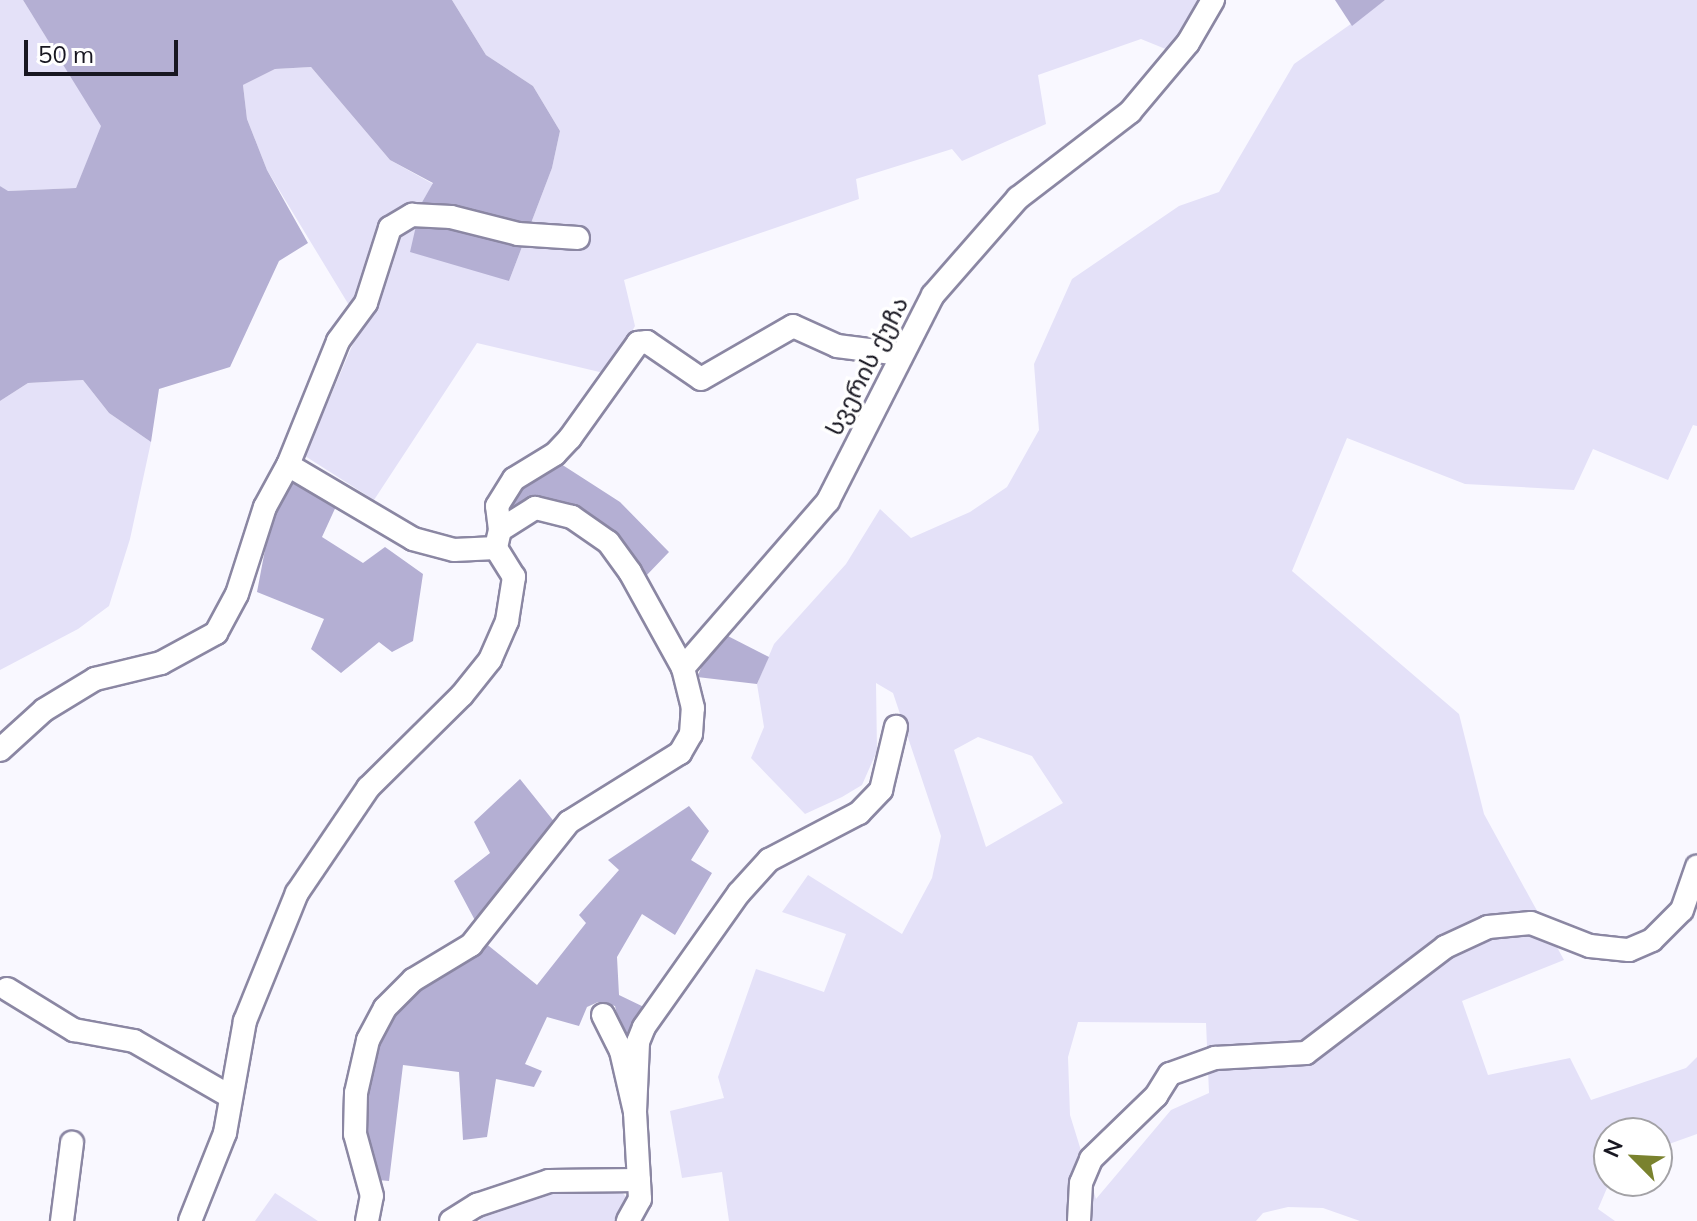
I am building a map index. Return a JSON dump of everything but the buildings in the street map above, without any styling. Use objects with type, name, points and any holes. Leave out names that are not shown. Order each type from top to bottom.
[{"type":"street","name":"სვერის ქუჩა","points":[[683,668],[828,501],[900,354],[933,295],[1009,209],[1130,112],[1188,43],[1213,0]]},
{"type":"street","points":[[0,750],[44,710],[95,679],[161,663],[216,633],[237,594],[265,507],[288,465],[338,341],[366,303],[390,228],[412,215],[451,217],[518,234],[578,238]]},
{"type":"street","points":[[190,1221],[225,1133],[245,1021],[297,893],[368,788],[462,695],[490,660],[507,621],[514,577],[498,539],[497,506],[514,479],[555,454],[570,438],[638,343],[647,342],[701,379],[793,326],[837,346],[900,354]]},
{"type":"street","points":[[288,465],[413,539],[454,550],[498,539],[535,508],[572,517],[589,527],[630,572],[683,668],[693,708],[691,734],[680,753],[569,822],[471,945],[413,980],[385,1008],[368,1040],[356,1093],[355,1134],[372,1196],[367,1221]]},
{"type":"street","points":[[628,1221],[640,1199],[635,1112],[638,1042],[644,1027],[739,893],[769,860],[859,813],[881,790],[896,727]]},
{"type":"street","points":[[1079,1221],[1081,1183],[1091,1159],[1156,1096],[1170,1074],[1215,1058],[1306,1053],[1445,947],[1488,927],[1531,923],[1590,946],[1629,950],[1652,940],[1682,910],[1697,867]]},
{"type":"street","points":[[7,989],[74,1030],[134,1041],[231,1097]]},
{"type":"street","points":[[603,1015],[621,1051],[635,1112]]},
{"type":"street","points":[[62,1221],[72,1143]]},
{"type":"street","points":[[451,1221],[477,1205],[549,1181],[639,1180]]},
{"type":"shaded area","points":[[0,0],[23,0],[102,126],[76,188],[7,191],[0,186]]},
{"type":"shaded area","points":[[23,0],[452,0],[486,55],[533,86],[560,131],[552,168],[509,281],[410,252],[421,204],[433,183],[390,160],[311,67],[275,69],[243,85],[247,119],[267,170],[308,243],[279,261],[230,367],[159,389],[151,442],[109,413],[83,380],[28,383],[0,401],[0,186],[8,191],[76,188],[101,126]]},
{"type":"shaded area","points":[[452,0],[1200,0],[1168,50],[1141,39],[1038,75],[1046,124],[962,161],[952,149],[856,179],[859,199],[624,280],[635,326],[608,374],[477,343],[374,500],[305,456],[361,325],[267,170],[247,119],[243,85],[275,69],[311,67],[390,160],[433,184],[421,204],[418,232],[509,281],[552,168],[560,131],[533,86],[486,55]]},
{"type":"shaded area","points":[[1335,0],[1385,0],[1352,26]]},
{"type":"shaded area","points":[[1385,0],[1697,0],[1697,426],[1693,425],[1668,480],[1593,449],[1574,490],[1465,484],[1347,438],[1292,571],[1459,714],[1484,814],[1564,960],[1462,1001],[1488,1075],[1570,1058],[1591,1100],[1686,1068],[1697,1057],[1697,1134],[1673,1143],[1673,1117],[1593,1117],[1593,1197],[1603,1197],[1598,1209],[1615,1221],[1360,1221],[1323,1208],[1288,1207],[1263,1213],[1256,1221],[729,1221],[722,1172],[682,1178],[670,1111],[724,1098],[718,1077],[756,969],[824,992],[846,934],[782,912],[808,875],[902,934],[932,878],[941,836],[893,693],[876,683],[877,751],[862,785],[842,797],[805,814],[751,758],[764,727],[757,684],[774,644],[846,564],[880,509],[911,538],[970,512],[1007,487],[1039,430],[1034,364],[1072,279],[1179,206],[1219,192],[1294,64]],"holes":[[[978,737],[1032,756],[1063,803],[986,847],[954,750]],[[1078,1022],[1206,1023],[1209,1093],[1171,1110],[1096,1199],[1070,1115],[1068,1057]]]},
{"type":"shaded area","points":[[83,380],[109,413],[151,442],[130,539],[109,606],[78,629],[0,670],[0,401],[28,383]]},
{"type":"shaded area","points":[[561,464],[620,502],[669,552],[644,578],[543,502],[518,504],[503,516],[512,492],[535,471]]},
{"type":"shaded area","points":[[303,482],[338,502],[322,537],[363,563],[385,547],[423,574],[413,641],[392,652],[379,642],[341,673],[311,649],[324,619],[257,592],[275,497],[287,483]]},
{"type":"shaded area","points":[[718,631],[769,657],[757,684],[697,677]]},
{"type":"shaded area","points":[[520,779],[556,824],[478,926],[454,881],[490,853],[474,822]]},
{"type":"shaded area","points":[[689,806],[709,831],[691,860],[712,873],[675,935],[642,914],[617,957],[619,995],[648,1009],[633,1083],[615,1006],[598,1002],[587,1007],[579,1026],[547,1017],[525,1064],[542,1071],[534,1087],[496,1079],[487,1137],[463,1140],[459,1072],[403,1065],[389,1181],[378,1180],[361,1097],[372,1057],[407,995],[484,942],[537,985],[586,923],[579,915],[619,870],[608,860]]},
{"type":"shaded area","points":[[617,1187],[631,1202],[619,1221],[480,1221],[480,1212],[545,1188]]},
{"type":"shaded area","points":[[275,1193],[318,1221],[255,1221]]}]
